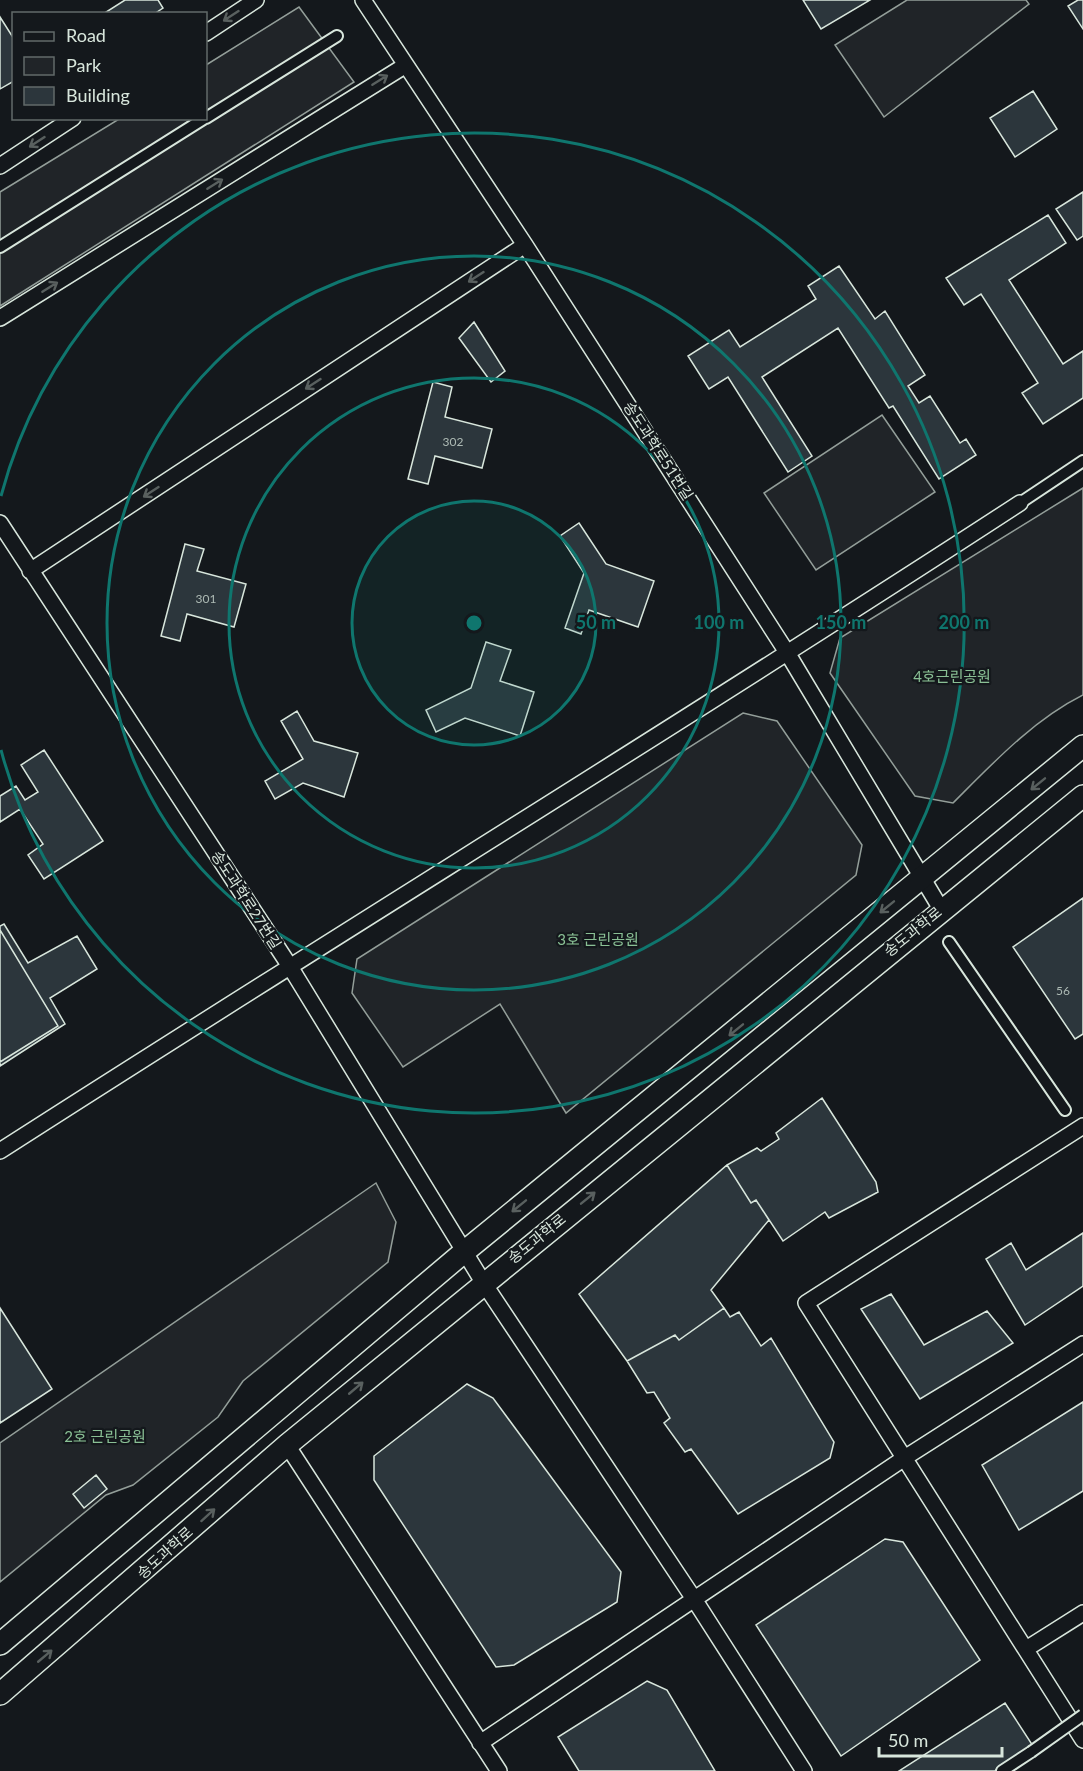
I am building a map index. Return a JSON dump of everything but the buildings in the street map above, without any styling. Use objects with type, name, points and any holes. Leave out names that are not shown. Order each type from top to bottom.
[{"type":"main road","points":[[0,1644],[464,1252],[1083,746]]},
{"type":"main road","name":"송도과학로","points":[[0,1694],[136,1579],[287,1445],[483,1282],[1083,796]]},
{"type":"street","points":[[207,32],[256,0]]},
{"type":"street","name":"송도과학로51번길","points":[[363,0],[525,245],[788,654],[942,909]]},
{"type":"street","points":[[207,117],[337,36]]},
{"type":"street","points":[[0,318],[406,65]]},
{"type":"street","points":[[0,166],[70,120]]},
{"type":"street","points":[[0,247],[202,120]]},
{"type":"street","points":[[30,571],[525,245]]},
{"type":"street","points":[[0,1151],[289,965],[788,654],[1083,460]]},
{"type":"street","name":"송도과학로27번길","points":[[0,523],[289,965],[483,1282],[694,1599],[804,1771]]},
{"type":"street","points":[[949,942],[1065,1110]]},
{"type":"street","points":[[1083,1126],[806,1303],[906,1457],[1083,1740]]},
{"type":"street","points":[[480,1743],[906,1457],[1083,1344]]},
{"type":"street","points":[[287,1445],[499,1771]]},
{"type":"street","points":[[1026,1648],[1083,1613]]},
{"type":"street","points":[[1002,1771],[1083,1715]]},
{"type":"green space","points":[[907,0],[1026,0],[1029,4],[884,117],[835,45]]},
{"type":"green space","points":[[299,7],[354,82],[0,306],[0,192],[117,120],[207,120],[207,64]]},
{"type":"green space","points":[[882,415],[935,492],[816,570],[764,493]]},
{"type":"green space","name":"4호근린공원","points":[[1083,488],[1083,695],[1030,730],[953,803],[915,796],[830,673],[840,638]]},
{"type":"green space","name":"3호 근린공원","points":[[743,713],[777,721],[862,845],[856,875],[566,1113],[500,1004],[403,1067],[352,993],[357,959]]},
{"type":"green space","name":"2호 근린공원","points":[[376,1183],[396,1222],[388,1262],[243,1381],[218,1417],[133,1485],[106,1495],[0,1582],[0,1443]]}]
